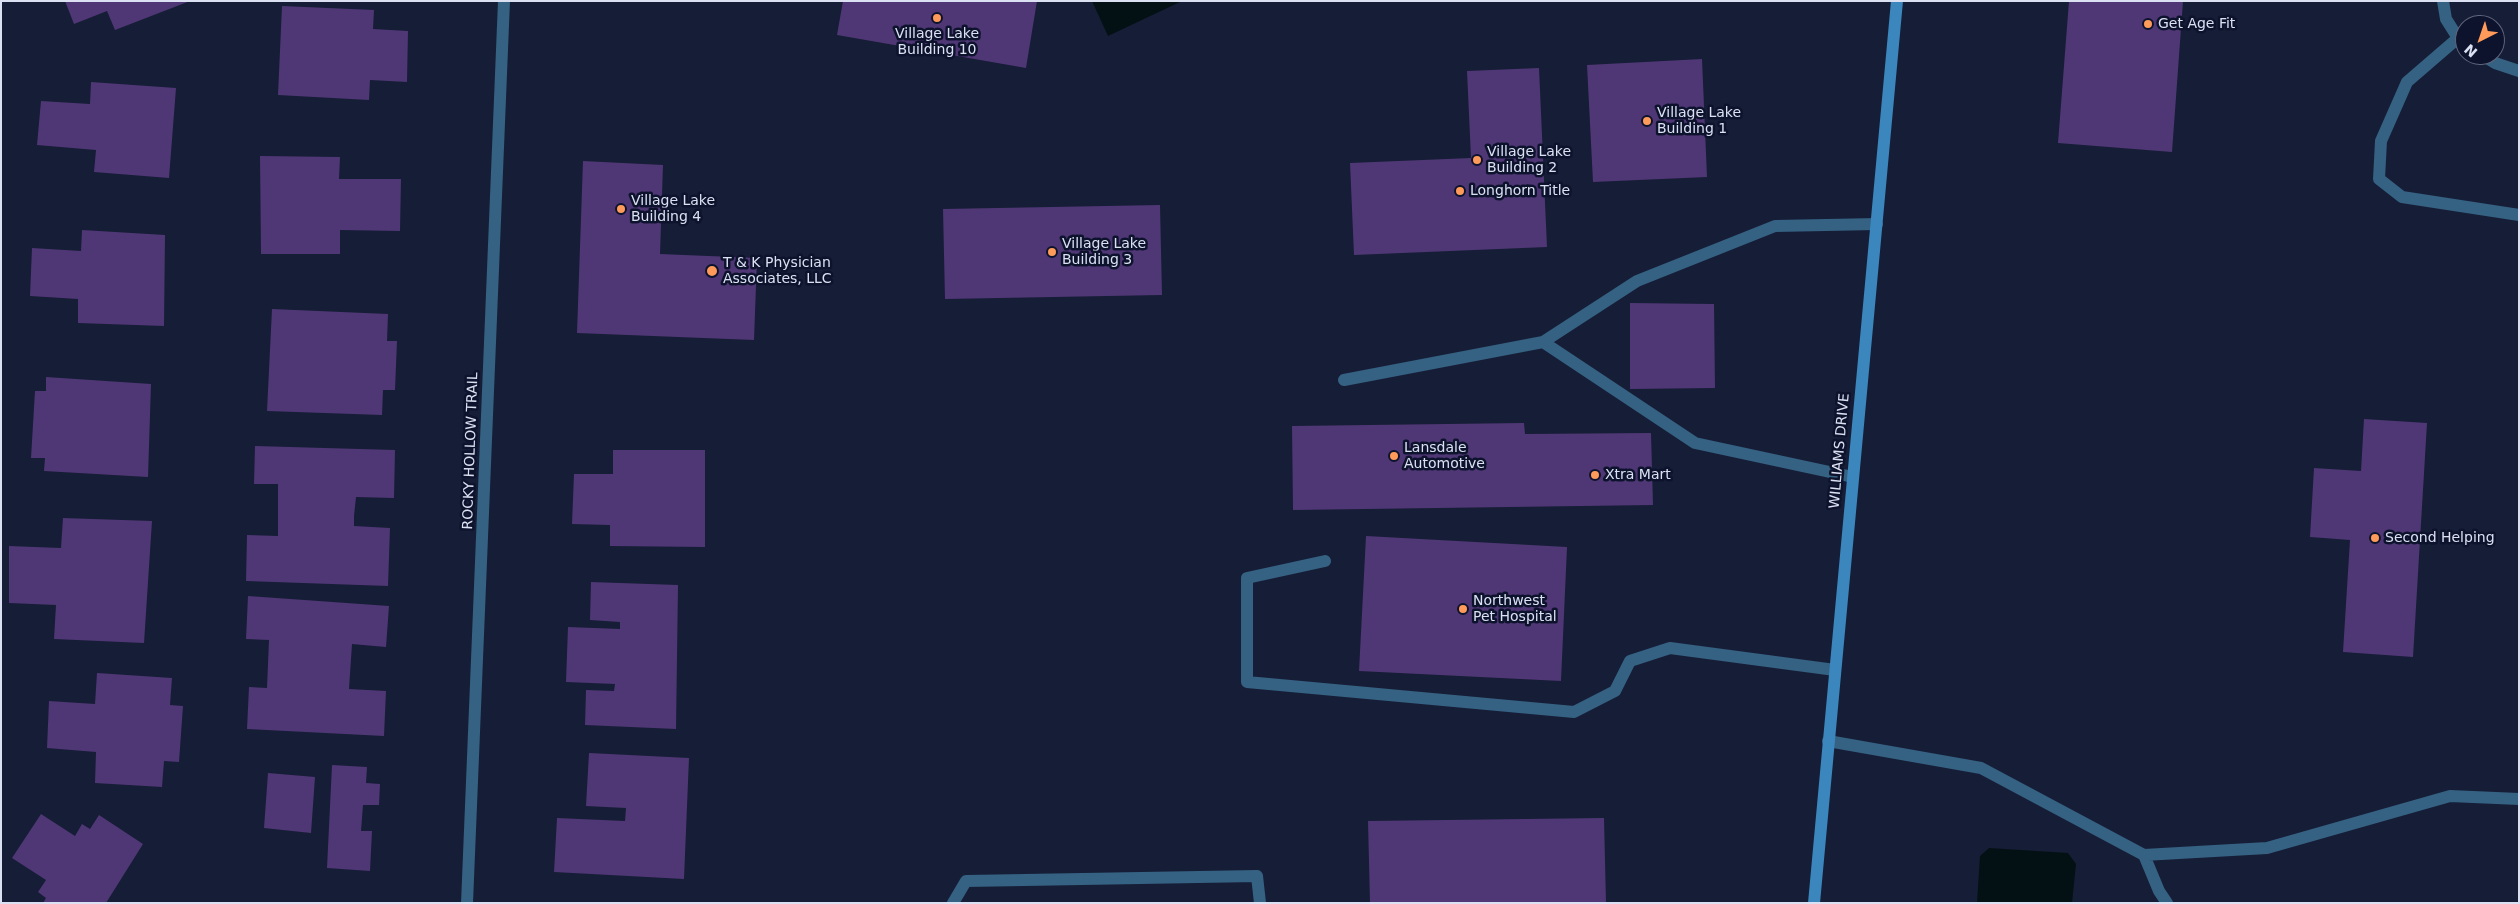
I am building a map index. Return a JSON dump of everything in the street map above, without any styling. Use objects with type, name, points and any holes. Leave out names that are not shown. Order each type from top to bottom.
[{"type":"main road","name":"WILLIAMS DRIVE","points":[[1814,903],[1897,1]]},
{"type":"street","name":"ROCKY HOLLOW TRAIL","points":[[467,903],[504,1]]},
{"type":"street","points":[[2443,1],[2446,19],[2455,32]]},
{"type":"street","points":[[2455,45],[2406,82],[2381,142],[2378,179],[2402,197],[2519,215]]},
{"type":"street","points":[[2501,65],[2519,71]]},
{"type":"street","points":[[1344,380],[1543,342],[1637,281],[1775,226],[1877,224]]},
{"type":"street","points":[[1543,342],[1695,443],[1853,477]]},
{"type":"street","points":[[1325,562],[1247,578],[1247,682],[1574,712],[1615,691],[1630,661],[1670,648],[1835,670]]},
{"type":"street","points":[[1828,741],[1981,768],[2144,855],[2267,848],[2450,796],[2519,799]]},
{"type":"street","points":[[2144,855],[2159,892],[2167,903]]},
{"type":"street","points":[[953,903],[966,881],[1257,876],[1260,903]]},
{"type":"shaded area","points":[[1092,1],[1180,1],[1180,2],[1108,36]]},
{"type":"shaded area","points":[[1989,848],[2068,853],[2076,864],[2072,903],[1977,903],[1980,856]]},
{"type":"building","points":[[65,1],[190,1],[115,30],[107,11],[74,24]]},
{"type":"building","name":"Village Lake Building 10","points":[[843,1],[1037,1],[1026,68],[837,35]]},
{"type":"building","points":[[2069,1],[2183,1],[2172,152],[2058,143]]},
{"type":"building","points":[[282,6],[374,10],[373,29],[408,31],[407,82],[370,80],[369,100],[278,95]]},
{"type":"building","name":"Village Lake Building 1","points":[[1702,59],[1707,177],[1593,182],[1587,65]]},
{"type":"building","name":"Village Lake Building 2","points":[[1539,68],[1547,247],[1354,255],[1350,163],[1471,158],[1467,71]]},
{"type":"building","points":[[91,82],[176,88],[169,178],[94,172],[96,150],[37,145],[41,101],[90,104]]},
{"type":"building","points":[[260,156],[340,157],[339,179],[401,179],[400,231],[340,230],[340,254],[261,254]]},
{"type":"building","name":"Village Lake Building 4","points":[[583,161],[663,165],[660,254],[757,258],[754,340],[577,333]]},
{"type":"building","name":"Village Lake Building 3","points":[[1160,205],[1162,295],[945,299],[943,209]]},
{"type":"building","points":[[82,230],[165,235],[164,326],[78,323],[78,299],[30,296],[32,248],[81,251]]},
{"type":"building","points":[[1630,303],[1714,304],[1715,388],[1630,389]]},
{"type":"building","points":[[272,309],[388,314],[387,341],[397,341],[395,390],[383,390],[382,415],[267,411]]},
{"type":"building","points":[[46,377],[151,384],[148,477],[44,471],[45,458],[31,458],[35,391],[46,391]]},
{"type":"building","name":"Second Helping","points":[[2364,419],[2427,423],[2413,657],[2343,652],[2350,540],[2310,537],[2314,468],[2361,471]]},
{"type":"building","points":[[1524,423],[1525,434],[1651,433],[1653,505],[1293,510],[1292,426]]},
{"type":"building","points":[[255,446],[395,450],[394,498],[356,497],[354,516],[354,526],[390,528],[388,586],[246,581],[247,535],[278,536],[278,484],[254,484]]},
{"type":"building","points":[[613,450],[705,450],[705,547],[610,546],[610,525],[572,524],[574,474],[613,474]]},
{"type":"building","points":[[63,518],[152,521],[144,643],[54,639],[56,605],[9,603],[9,546],[61,548]]},
{"type":"building","name":"Northwest Pet Hospital","points":[[1366,536],[1567,547],[1561,681],[1359,671]]},
{"type":"building","points":[[591,582],[678,585],[676,729],[585,725],[586,690],[614,691],[615,684],[566,682],[568,627],[620,629],[620,622],[590,620]]},
{"type":"building","points":[[248,596],[389,606],[386,647],[352,644],[349,689],[386,691],[384,736],[247,729],[249,687],[267,688],[269,640],[246,639]]},
{"type":"building","points":[[97,673],[172,678],[170,705],[183,706],[179,762],[164,761],[162,787],[95,783],[96,752],[47,748],[49,701],[95,704]]},
{"type":"building","points":[[589,753],[689,758],[684,879],[554,872],[557,818],[625,821],[626,808],[586,806]]},
{"type":"building","points":[[332,765],[367,767],[366,783],[380,784],[379,805],[363,805],[361,831],[372,831],[370,871],[327,868]]},
{"type":"building","points":[[268,773],[315,777],[311,833],[264,828]]},
{"type":"building","points":[[41,814],[75,836],[82,824],[90,829],[99,815],[143,844],[106,903],[43,903],[46,898],[38,892],[46,880],[12,858]]},
{"type":"building","points":[[1604,818],[1606,903],[1370,903],[1368,821]]},
{"type":"place","name":"Village Lake Building 10","points":[[937,18]]},
{"type":"place","name":"Get Age Fit","points":[[2148,24]]},
{"type":"place","name":"Village Lake Building 1","points":[[1647,121]]},
{"type":"place","name":"Village Lake Building 2","points":[[1477,160]]},
{"type":"place","name":"Longhorn Title","points":[[1460,191]]},
{"type":"place","name":"Village Lake Building 4","points":[[621,209]]},
{"type":"place","name":"Village Lake Building 3","points":[[1052,252]]},
{"type":"place","name":"T & K Physician Associates, LLC","points":[[712,271]]},
{"type":"place","name":"Lansdale Automotive","points":[[1394,456]]},
{"type":"place","name":"Xtra Mart","points":[[1595,475]]},
{"type":"place","name":"Second Helping","points":[[2375,538]]},
{"type":"place","name":"Northwest Pet Hospital","points":[[1463,609]]}]
